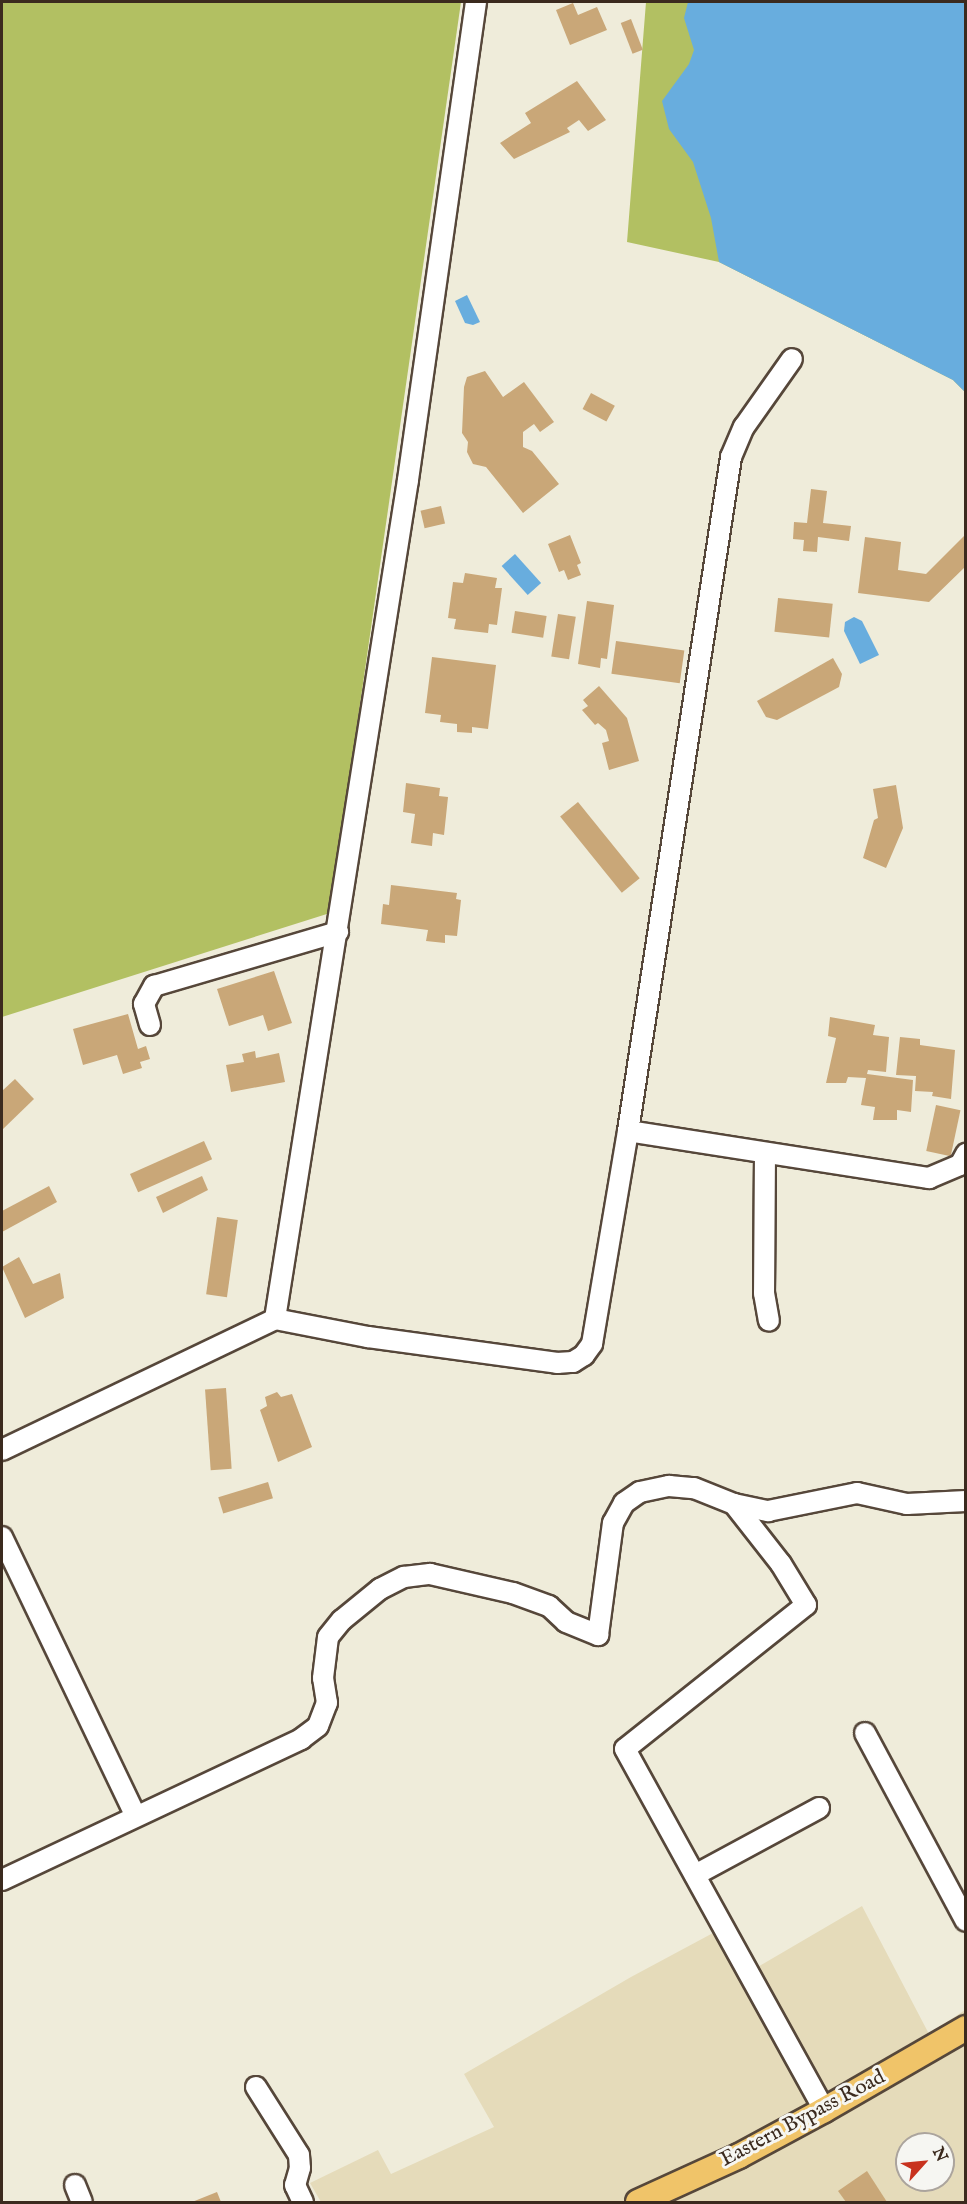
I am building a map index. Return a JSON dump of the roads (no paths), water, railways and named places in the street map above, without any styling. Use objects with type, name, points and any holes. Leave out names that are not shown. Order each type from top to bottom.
[{"type":"main road","name":"Eastern Bypass Road","points":[[638,2202],[739,2156],[825,2110],[966,2028]]},
{"type":"street","points":[[275,1319],[406,491],[476,2]]},
{"type":"street","points":[[2,1450],[275,1319],[368,1337],[557,1363],[573,1362],[584,1355],[592,1344],[628,1131],[731,457],[744,427],[792,360]]},
{"type":"street","points":[[150,1025],[144,1004],[154,986],[338,932]]},
{"type":"street","points":[[628,1131],[929,1178],[960,1165],[966,1154]]},
{"type":"street","points":[[765,1153],[764,1293],[769,1321]]},
{"type":"street","points":[[2,1880],[135,1815],[301,1739],[318,1726],[327,1703],[323,1678],[328,1637],[342,1620],[380,1589],[404,1577],[430,1574],[513,1593],[549,1606],[566,1622],[598,1635],[613,1523],[624,1503],[640,1492],[669,1486],[694,1488],[734,1504],[768,1511],[857,1493],[907,1504],[966,1501]]},
{"type":"street","points":[[734,1504],[781,1564],[806,1605],[625,1749],[825,2110]]},
{"type":"street","points":[[2,1537],[135,1815]]},
{"type":"street","points":[[865,1733],[966,1921]]},
{"type":"street","points":[[695,1875],[819,1808]]},
{"type":"street","points":[[256,2087],[299,2155],[300,2168],[295,2185],[303,2202]]},
{"type":"water","points":[[688,2],[965,2],[965,392],[953,380],[719,262],[711,218],[693,162],[669,129],[662,101],[689,64],[694,50],[684,18]]},
{"type":"water","points":[[467,295],[480,322],[473,325],[465,323],[455,301]]},
{"type":"water","points":[[515,554],[541,583],[528,595],[502,566]]},
{"type":"water","points":[[854,617],[862,621],[879,655],[860,664],[844,631],[845,622]]}]
